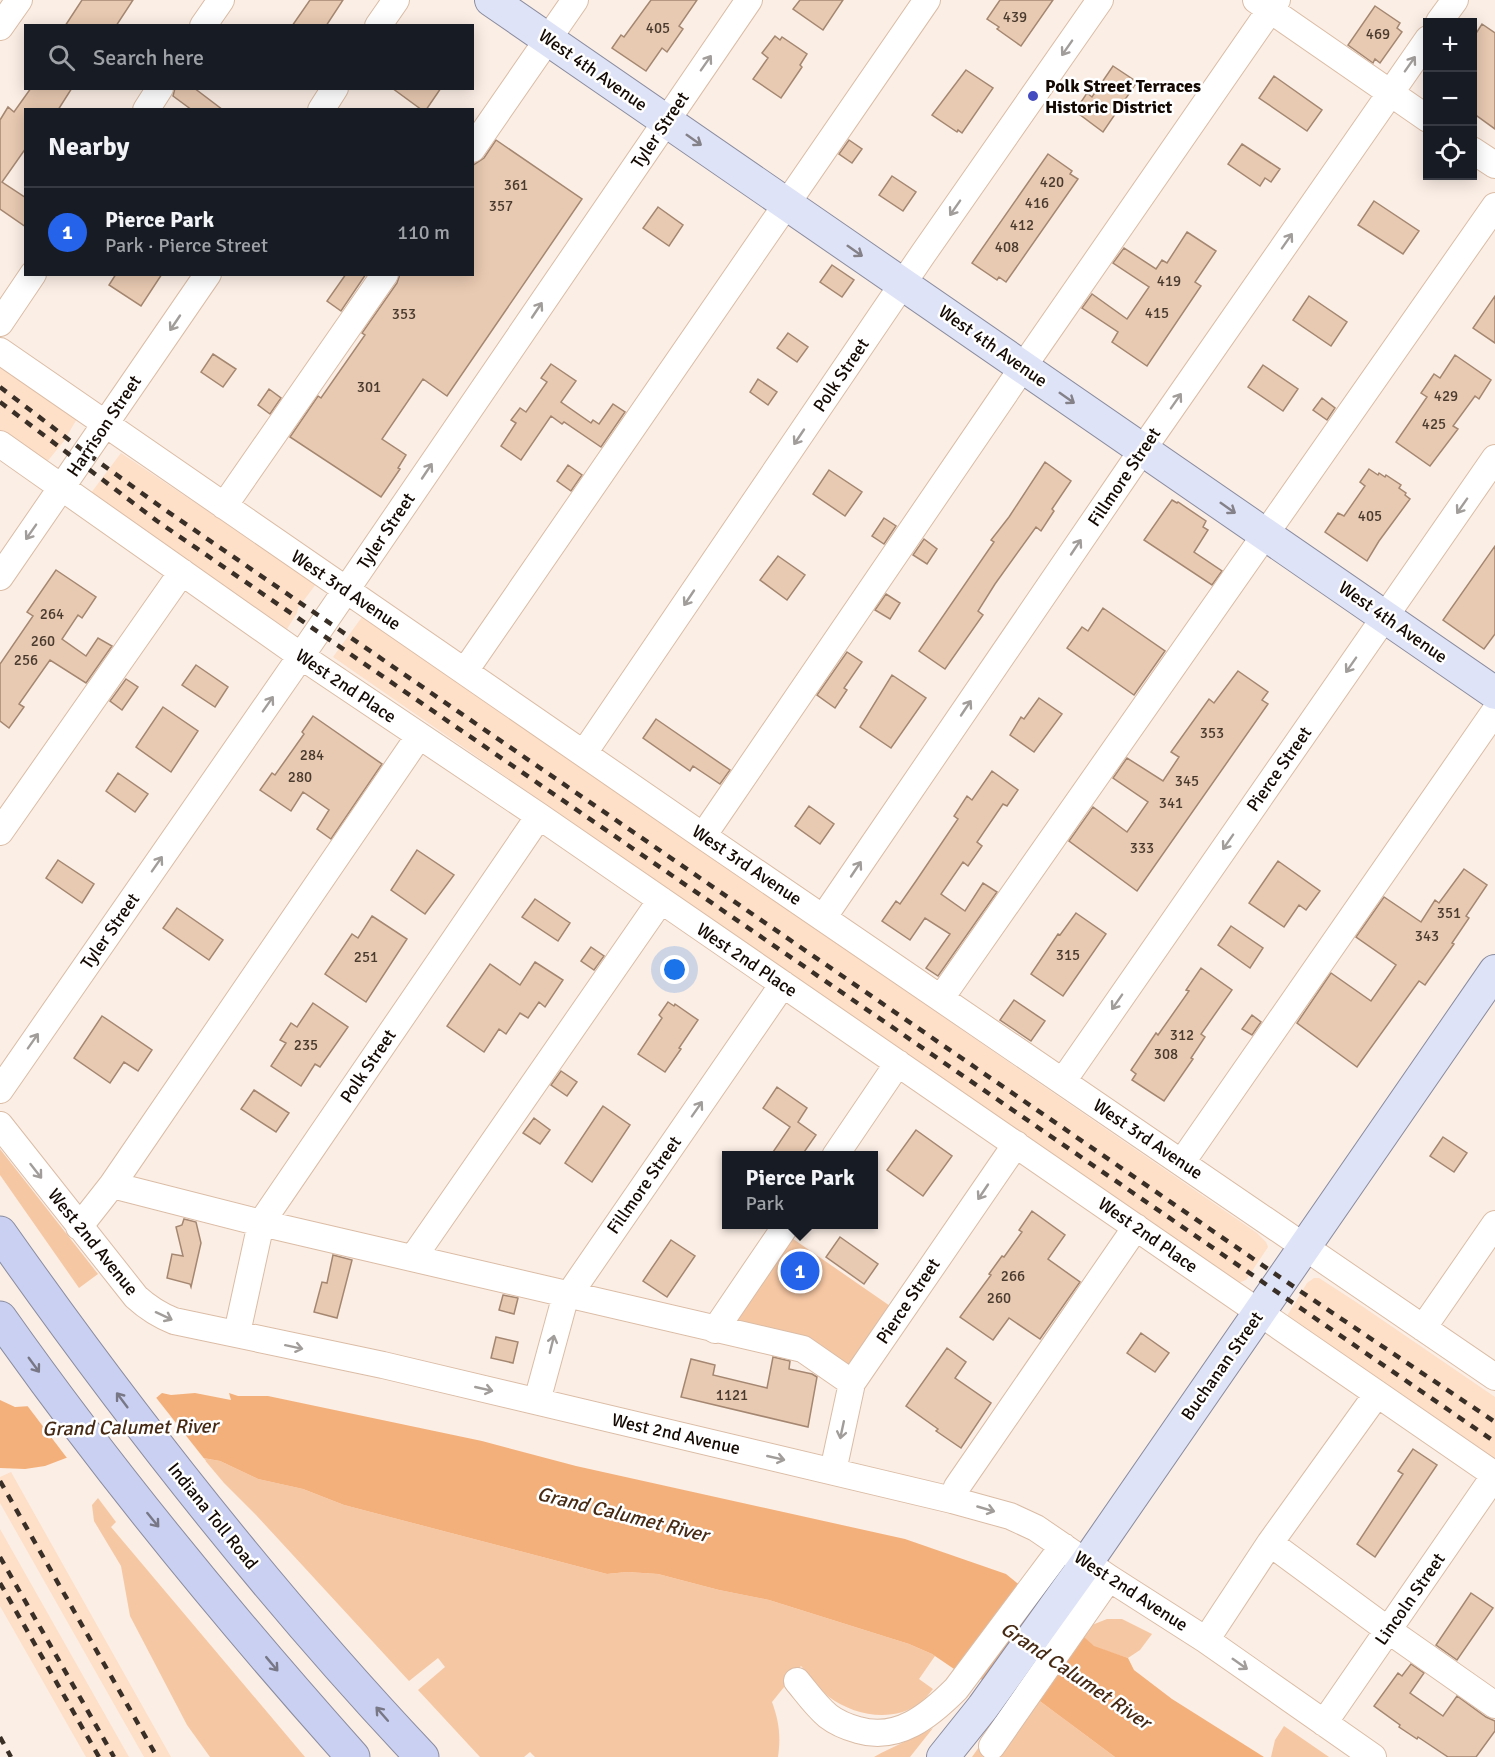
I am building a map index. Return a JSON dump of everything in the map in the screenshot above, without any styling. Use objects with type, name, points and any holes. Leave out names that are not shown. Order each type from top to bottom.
[{"type":"highway","name":"Indiana Toll Road","points":[[0,1233],[61,1320],[190,1489],[276,1594],[422,1757]]},
{"type":"highway","points":[[0,1318],[69,1413],[234,1620],[353,1757]]},
{"type":"main road","name":"West 4th Avenue","points":[[490,0],[1495,693]]},
{"type":"main road","name":"Buchanan Street","points":[[943,1757],[995,1717],[1080,1571],[1495,970]]},
{"type":"street","points":[[0,27],[19,0]]},
{"type":"street","points":[[204,24],[221,0]]},
{"type":"street","points":[[379,24],[396,0]]},
{"type":"street","points":[[474,146],[575,0]]},
{"type":"street","name":"Tyler Street","points":[[0,1090],[301,656],[749,0]]},
{"type":"street","points":[[465,671],[927,0]]},
{"type":"street","name":"Polk Street","points":[[584,753],[903,284],[1100,0]]},
{"type":"street","points":[[1442,18],[1455,0]]},
{"type":"street","points":[[704,837],[1268,3],[1423,116]]},
{"type":"street","name":"Fillmore Street","points":[[824,918],[1143,449],[1423,46]]},
{"type":"street","points":[[147,108],[159,90]]},
{"type":"street","points":[[322,108],[334,90]]},
{"type":"street","points":[[1477,153],[1495,165]]},
{"type":"street","points":[[941,998],[1495,206]]},
{"type":"street","points":[[0,323],[32,276]]},
{"type":"street","name":"Harrison Street","points":[[0,578],[207,276]]},
{"type":"street","points":[[224,506],[384,276]]},
{"type":"street","name":"West 3rd Avenue","points":[[0,351],[704,837],[1495,1377]]},
{"type":"street","name":"West 2nd Place","points":[[0,444],[301,656],[539,816],[1495,1475]]},
{"type":"street","name":"Pierce Street","points":[[1063,1081],[1495,458]]},
{"type":"street","points":[[0,832],[182,572]]},
{"type":"street","points":[[1182,1162],[1495,711]]},
{"type":"street","points":[[79,1227],[112,1185],[419,736]]},
{"type":"street","name":"Polk Street","points":[[237,1333],[261,1223],[539,816]]},
{"type":"street","points":[[413,1258],[661,900]]},
{"type":"street","name":"Fillmore Street","points":[[537,1401],[560,1311],[569,1294],[783,984]]},
{"type":"street","points":[[838,1151],[898,1063]]},
{"type":"street","name":"West 2nd Avenue","points":[[0,1125],[136,1297],[147,1308],[174,1321],[383,1365],[537,1401],[952,1500],[1020,1521],[1036,1528],[1080,1571],[1206,1640],[1373,1757]]},
{"type":"street","name":"Pierce Street","points":[[833,1472],[852,1383],[1016,1144]]},
{"type":"street","points":[[112,1185],[261,1223],[803,1349],[852,1383]]},
{"type":"street","points":[[1423,1328],[1495,1224]]},
{"type":"street","points":[[952,1500],[957,1487],[1136,1227]]},
{"type":"street","points":[[715,1330],[784,1229]]},
{"type":"street","points":[[1206,1640],[1270,1543],[1377,1394]]},
{"type":"street","name":"Lincoln Street","points":[[1324,1723],[1495,1475]]},
{"type":"street","points":[[1270,1543],[1495,1705]]},
{"type":"street","points":[[797,1681],[829,1717],[850,1727],[874,1732],[897,1730],[922,1719],[938,1707],[1080,1571]]},
{"type":"street","points":[[992,1746],[995,1717]]},
{"type":"shaded area","points":[[0,363],[78,417],[64,441],[46,463],[0,432]]},
{"type":"shaded area","points":[[121,453],[316,584],[298,608],[287,629],[91,493]]},
{"type":"shaded area","points":[[362,617],[1257,1233],[1268,1247],[1246,1280],[1238,1283],[333,657]]},
{"type":"shaded area","points":[[0,1149],[98,1274],[79,1288],[0,1175]]},
{"type":"shaded area","points":[[786,1234],[893,1308],[847,1374],[724,1324]]},
{"type":"shaded area","points":[[1314,1278],[1319,1278],[1356,1302],[1495,1397],[1495,1458],[1287,1316],[1307,1283]]},
{"type":"shaded area","points":[[203,1458],[220,1461],[258,1479],[303,1489],[344,1505],[607,1574],[627,1572],[658,1574],[769,1600],[909,1644],[935,1656],[919,1679],[933,1689],[922,1701],[898,1713],[874,1715],[862,1713],[839,1704],[829,1697],[801,1666],[772,1702],[779,1729],[778,1757],[535,1757],[530,1752],[524,1757],[480,1757],[418,1690],[445,1667],[438,1658],[409,1681]]},
{"type":"shaded area","points":[[11,1472],[171,1757],[144,1757],[0,1503],[0,1477]]},
{"type":"shaded area","points":[[98,1498],[116,1522],[111,1527],[305,1757],[210,1757],[187,1725],[130,1616],[121,1566],[94,1521],[92,1505]]},
{"type":"shaded area","points":[[0,1529],[129,1757],[86,1757],[0,1606]]},
{"type":"shaded area","points":[[1107,1619],[1122,1619],[1152,1634],[1140,1650],[1128,1658],[1094,1647],[1082,1635],[1092,1625]]},
{"type":"shaded area","points":[[1037,1699],[1115,1757],[972,1757],[979,1747],[998,1751]]},
{"type":"shaded area","points":[[1284,1726],[1329,1757],[1271,1757],[1275,1740]]},
{"type":"shaded area","points":[[933,1728],[910,1757],[874,1757],[888,1749]]},
{"type":"water","name":"Grand Calumet River","points":[[162,1393],[171,1395],[195,1393],[231,1400],[229,1393],[238,1396],[268,1396],[482,1441],[576,1466],[905,1539],[1006,1574],[1094,1646],[1128,1658],[1134,1670],[1172,1699],[1264,1757],[1115,1757],[1037,1699],[957,1671],[932,1654],[909,1644],[769,1600],[658,1574],[627,1572],[607,1574],[344,1505],[303,1489],[258,1479],[220,1461],[203,1458],[66,1458],[45,1466],[25,1469],[0,1468],[0,1400],[15,1407],[156,1398]]},
{"type":"pier","points":[[154,1395],[206,1461],[70,1462],[26,1404]]},
{"type":"building","points":[[82,0],[133,0],[117,24],[66,24]]},
{"type":"building","points":[[310,0],[343,0],[327,24],[293,24]]},
{"type":"building","points":[[651,0],[697,0],[679,26],[683,29],[667,52],[662,48],[646,71],[612,48],[621,35],[624,37]]},
{"type":"building","points":[[800,0],[843,0],[823,30],[793,9]]},
{"type":"building","points":[[1000,0],[1053,0],[1021,46],[987,19]]},
{"type":"building","points":[[1375,6],[1400,23],[1397,28],[1402,32],[1380,63],[1375,59],[1373,63],[1348,45]]},
{"type":"building","points":[[1482,24],[1495,33],[1495,129],[1477,116],[1477,32]]},
{"type":"building","points":[[775,36],[780,40],[782,37],[807,54],[800,65],[802,67],[781,98],[753,79],[768,58],[762,53]]},
{"type":"building","points":[[1113,66],[1137,82],[1103,132],[1075,111],[1087,93],[1092,97]]},
{"type":"building","points":[[966,70],[993,88],[962,133],[932,115]]},
{"type":"building","points":[[1274,76],[1322,110],[1307,131],[1259,98]]},
{"type":"building","points":[[30,90],[71,90],[59,108],[24,108],[24,151],[2,182],[24,197],[24,226],[0,209],[0,120],[8,107],[14,112]]},
{"type":"building","points":[[174,90],[197,90],[220,108],[189,108],[173,96]]},
{"type":"building","points":[[395,90],[440,90],[427,108],[419,108]]},
{"type":"building","points":[[496,140],[582,199],[447,396],[423,379],[382,439],[406,455],[398,468],[400,469],[381,497],[290,437],[318,396],[321,398],[365,335],[362,333],[397,283],[399,276],[474,276],[474,165],[484,158]]},
{"type":"building","points":[[849,140],[862,149],[852,163],[839,154]]},
{"type":"building","points":[[1242,144],[1280,169],[1271,182],[1265,178],[1260,186],[1228,164]]},
{"type":"building","points":[[1048,154],[1072,171],[1070,174],[1078,179],[1006,282],[999,277],[997,280],[972,263]]},
{"type":"building","points":[[892,176],[916,192],[903,211],[879,195]]},
{"type":"building","points":[[1374,201],[1419,231],[1403,254],[1358,225]]},
{"type":"building","points":[[658,207],[683,225],[669,246],[643,228]]},
{"type":"building","points":[[1187,232],[1216,251],[1195,282],[1201,286],[1147,366],[1112,342],[1118,332],[1082,308],[1092,294],[1127,319],[1149,287],[1113,263],[1124,248],[1156,269],[1162,260],[1167,263]]},
{"type":"building","points":[[832,265],[854,280],[842,297],[820,282]]},
{"type":"building","points":[[115,276],[161,276],[141,306],[109,285]]},
{"type":"building","points":[[345,276],[365,276],[341,311],[327,301]]},
{"type":"building","points":[[1309,296],[1347,322],[1331,346],[1293,320]]},
{"type":"building","points":[[1495,296],[1495,343],[1473,328]]},
{"type":"building","points":[[788,333],[808,347],[797,362],[777,348]]},
{"type":"building","points":[[213,354],[236,369],[223,387],[201,372]]},
{"type":"building","points":[[1455,355],[1491,380],[1479,399],[1475,396],[1453,426],[1458,429],[1430,466],[1396,442],[1427,397],[1421,393],[1434,374],[1440,378]]},
{"type":"building","points":[[551,364],[576,381],[561,402],[591,423],[593,420],[599,424],[613,404],[625,412],[601,447],[551,416],[521,460],[501,446],[516,423],[511,420],[520,408],[526,412],[547,382],[541,378]]},
{"type":"building","points":[[1263,365],[1298,389],[1283,411],[1248,387]]},
{"type":"building","points":[[758,379],[777,392],[768,405],[750,392]]},
{"type":"building","points":[[269,389],[281,398],[270,414],[258,405]]},
{"type":"building","points":[[1322,398],[1335,408],[1327,420],[1313,410]]},
{"type":"building","points":[[1045,462],[1071,481],[1052,509],[1054,511],[1041,531],[1036,527],[995,584],[978,611],[983,615],[945,669],[919,651],[994,542],[991,540]]},
{"type":"building","points":[[568,465],[582,475],[571,491],[557,481]]},
{"type":"building","points":[[1369,469],[1378,475],[1379,473],[1385,477],[1386,475],[1401,485],[1399,488],[1410,499],[1367,561],[1325,532],[1338,513],[1344,516],[1365,486],[1360,482]]},
{"type":"building","points":[[829,470],[862,492],[845,516],[813,494]]},
{"type":"building","points":[[1172,500],[1206,521],[1203,527],[1208,530],[1194,552],[1222,571],[1212,585],[1144,540]]},
{"type":"building","points":[[884,518],[896,526],[884,544],[872,536]]},
{"type":"building","points":[[924,539],[937,549],[927,564],[913,555]]},
{"type":"building","points":[[1495,546],[1495,634],[1484,649],[1443,620]]},
{"type":"building","points":[[778,556],[805,575],[787,600],[760,580]]},
{"type":"building","points":[[56,570],[96,597],[82,618],[78,615],[62,639],[86,656],[98,638],[112,646],[86,683],[50,660],[19,704],[24,707],[9,728],[0,721],[0,664],[33,616],[27,612]]},
{"type":"building","points":[[886,594],[900,603],[890,619],[875,610]]},
{"type":"building","points":[[1103,608],[1165,651],[1134,695],[1067,648],[1082,627],[1088,631]]},
{"type":"building","points":[[847,652],[862,662],[844,688],[847,690],[835,708],[817,695]]},
{"type":"building","points":[[196,665],[228,687],[215,707],[182,685]]},
{"type":"building","points":[[1238,671],[1268,692],[1262,700],[1268,704],[1137,891],[1069,841],[1093,807],[1127,832],[1148,802],[1113,778],[1127,758],[1163,781],[1179,757],[1171,752],[1209,699],[1214,703]]},
{"type":"building","points":[[892,675],[926,698],[891,748],[860,727]]},
{"type":"building","points":[[126,679],[138,687],[122,710],[110,701]]},
{"type":"building","points":[[1039,698],[1062,714],[1034,752],[1010,735],[1021,717],[1024,719]]},
{"type":"building","points":[[163,707],[198,731],[171,772],[136,747]]},
{"type":"building","points":[[313,716],[382,764],[331,839],[317,829],[329,810],[303,792],[291,811],[260,790],[272,773],[275,775],[304,734],[302,732]]},
{"type":"building","points":[[656,719],[730,770],[720,784],[693,766],[690,771],[643,738]]},
{"type":"building","points":[[992,771],[1018,790],[1007,806],[1003,804],[977,842],[982,846],[968,866],[963,862],[941,894],[965,911],[983,883],[997,892],[938,976],[926,968],[950,934],[925,918],[910,940],[882,921],[896,901],[900,904],[916,881],[958,819],[954,816],[967,796],[972,800]]},
{"type":"building","points":[[118,773],[148,794],[135,812],[106,791]]},
{"type":"building","points":[[809,806],[834,824],[820,844],[795,826]]},
{"type":"building","points":[[417,850],[454,875],[425,914],[391,890]]},
{"type":"building","points":[[58,860],[94,884],[82,903],[46,878]]},
{"type":"building","points":[[1278,861],[1320,891],[1306,910],[1299,905],[1284,927],[1249,903]]},
{"type":"building","points":[[1464,869],[1487,885],[1466,916],[1469,918],[1452,943],[1454,944],[1425,985],[1419,981],[1357,1067],[1297,1023],[1331,973],[1371,1001],[1396,965],[1356,937],[1384,897],[1421,922],[1435,900],[1439,903]]},
{"type":"building","points":[[535,899],[570,923],[558,941],[522,917]]},
{"type":"building","points":[[177,908],[223,940],[209,960],[163,928]]},
{"type":"building","points":[[1076,913],[1106,934],[1063,996],[1031,974],[1058,934],[1060,935]]},
{"type":"building","points":[[372,916],[407,939],[366,1002],[325,974],[352,934],[358,938]]},
{"type":"building","points":[[1231,926],[1263,948],[1250,968],[1218,945]]},
{"type":"building","points":[[591,947],[604,956],[594,970],[581,961]]},
{"type":"building","points":[[535,962],[563,980],[545,1007],[539,1002],[528,1018],[520,1013],[506,1034],[499,1029],[484,1052],[447,1026],[490,964],[520,985]]},
{"type":"building","points":[[1201,968],[1232,990],[1201,1034],[1205,1037],[1191,1058],[1193,1059],[1164,1101],[1132,1080],[1136,1074],[1131,1070],[1189,991],[1186,990]]},
{"type":"building","points":[[1014,1000],[1045,1021],[1031,1041],[1000,1020]]},
{"type":"building","points":[[668,1002],[674,1006],[675,1004],[698,1020],[665,1072],[638,1054],[662,1018],[659,1015]]},
{"type":"building","points":[[313,1003],[348,1027],[320,1067],[315,1064],[301,1086],[271,1066],[286,1043],[280,1040],[291,1023],[297,1027]]},
{"type":"building","points":[[1252,1015],[1261,1022],[1252,1035],[1242,1029]]},
{"type":"building","points":[[102,1016],[152,1050],[138,1071],[124,1062],[110,1083],[74,1058]]},
{"type":"building","points":[[561,1071],[577,1082],[567,1096],[551,1085]]},
{"type":"building","points":[[777,1087],[807,1108],[798,1122],[816,1135],[805,1151],[774,1151],[790,1127],[763,1108]]},
{"type":"building","points":[[254,1090],[289,1113],[276,1132],[241,1109]]},
{"type":"building","points":[[603,1106],[630,1125],[592,1182],[565,1163]]},
{"type":"building","points":[[534,1118],[550,1130],[540,1144],[523,1133]]},
{"type":"building","points":[[916,1130],[952,1156],[923,1196],[887,1170]]},
{"type":"building","points":[[1443,1137],[1467,1153],[1454,1172],[1430,1156]]},
{"type":"building","points":[[1032,1211],[1065,1235],[1048,1259],[1080,1282],[1040,1339],[1009,1318],[993,1340],[960,1317],[1002,1256],[1004,1257],[1022,1232],[1019,1230]]},
{"type":"building","points":[[184,1219],[196,1222],[201,1243],[191,1287],[190,1284],[167,1278],[172,1254],[183,1256],[176,1227],[182,1225]]},
{"type":"building","points":[[840,1237],[878,1264],[864,1284],[826,1257]]},
{"type":"building","points":[[671,1240],[695,1256],[667,1297],[643,1281]]},
{"type":"building","points":[[333,1255],[352,1260],[337,1318],[314,1312],[322,1282],[327,1283]]},
{"type":"building","points":[[503,1295],[518,1298],[514,1314],[499,1310]]},
{"type":"building","points":[[1141,1333],[1169,1353],[1155,1372],[1127,1353]]},
{"type":"building","points":[[496,1337],[518,1342],[513,1363],[491,1358]]},
{"type":"building","points":[[947,1348],[966,1362],[955,1378],[991,1403],[961,1448],[906,1406]]},
{"type":"building","points":[[773,1357],[790,1361],[789,1369],[817,1377],[808,1427],[681,1397],[691,1359],[715,1365],[713,1375],[767,1388]]},
{"type":"building","points":[[1413,1449],[1437,1465],[1375,1557],[1357,1544],[1403,1474],[1398,1471]]},
{"type":"building","points":[[1471,1593],[1493,1608],[1457,1660],[1436,1645]]},
{"type":"building","points":[[1411,1664],[1424,1673],[1410,1693],[1443,1716],[1457,1696],[1495,1721],[1495,1731],[1476,1757],[1448,1757],[1399,1727],[1400,1725],[1374,1706],[1398,1673],[1402,1676]]},
{"type":"railway","points":[[0,387],[161,507],[1300,1291],[1495,1422]]},
{"type":"railway","points":[[0,402],[157,521],[1495,1442]]},
{"type":"railway","points":[[0,1481],[157,1757]]},
{"type":"railway","points":[[0,1557],[114,1757]]},
{"type":"railway","points":[[0,1583],[99,1757]]},
{"type":"railway","points":[[0,1737],[11,1757]]},
{"type":"place","name":"Polk Street Terraces Historic District","points":[[1033,96]]},
{"type":"place","name":"Pierce Park","points":[[800,1271]]}]
